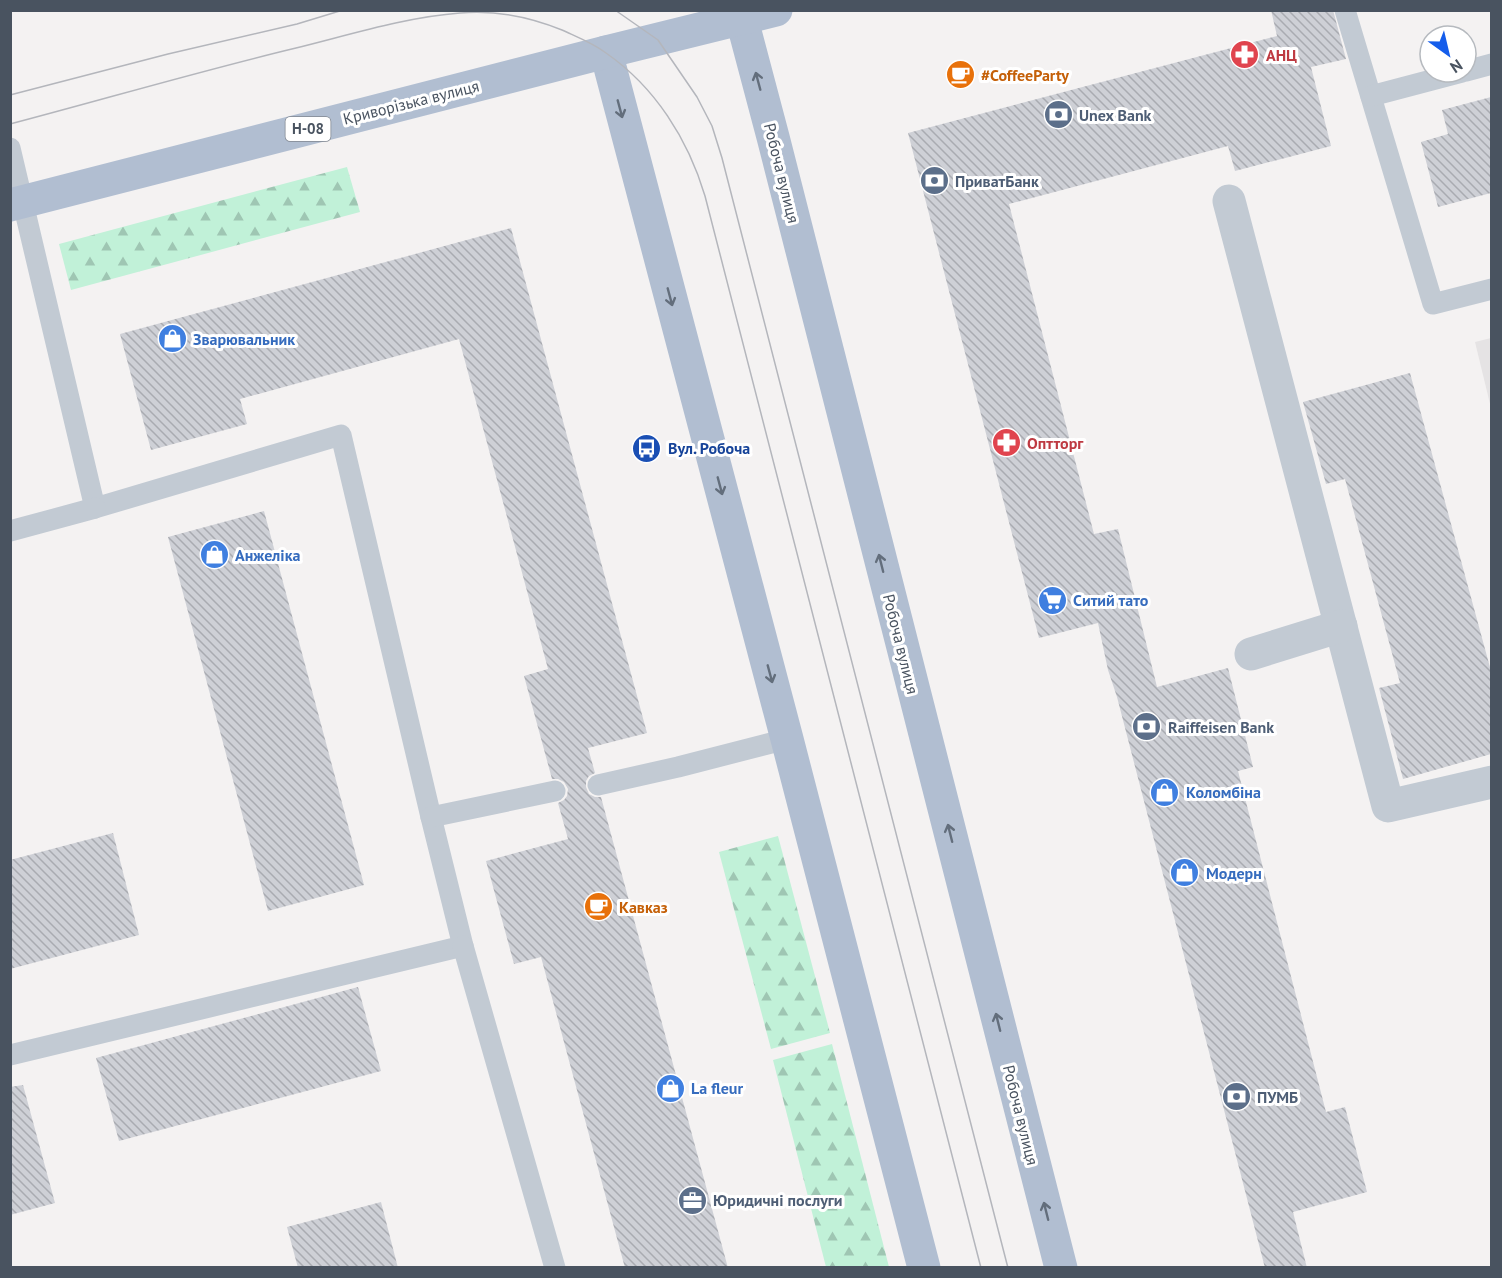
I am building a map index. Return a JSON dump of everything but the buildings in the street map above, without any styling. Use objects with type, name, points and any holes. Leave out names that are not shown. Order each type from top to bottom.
[{"type":"main road","name":"Криворізька вулиця","points":[[17,204],[776,10]]},
{"type":"main road","name":"Робоча вулиця","points":[[741,20],[779,161],[1060,1268]]},
{"type":"main road","points":[[606,52],[924,1268]]},
{"type":"street","points":[[1229,201],[1388,806],[1491,782]]},
{"type":"street","points":[[1251,654],[1341,626]]},
{"type":"lane","points":[[1345,10],[1433,304],[1491,289]]},
{"type":"lane","points":[[1371,96],[1418,83]]},
{"type":"lane","points":[[10,148],[17,204],[95,508]]},
{"type":"lane","points":[[10,531],[340,435],[463,946],[555,1268]]},
{"type":"lane","points":[[598,785],[787,740]]},
{"type":"lane","points":[[431,817],[555,791]]},
{"type":"lane","points":[[10,1055],[463,946]]},
{"type":"shaded area","points":[[1492,338],[1491,408],[1475,342]]},
{"type":"green space","points":[[347,167],[360,212],[71,290],[59,244]]},
{"type":"green space","points":[[778,836],[830,1033],[771,1049],[719,852]]},
{"type":"green space","points":[[832,1044],[889,1267],[826,1267],[773,1060]]},
{"type":"tram line","points":[[10,95],[168,54],[297,24],[343,10]]},
{"type":"tram line","points":[[615,10],[658,40],[697,97],[712,126],[722,158],[1008,1268]]},
{"type":"tram line","points":[[10,124],[378,27],[419,18],[473,12],[525,18],[550,25],[585,40],[624,67],[654,98],[668,116],[689,154],[705,196],[981,1268]]},
{"type":"place","name":"АНЦ","points":[[1245,55]]},
{"type":"place","name":"#CoffeeParty","points":[[960,75]]},
{"type":"place","name":"Unex Bank","points":[[1058,115]]},
{"type":"place","name":"ПриватБанк","points":[[934,181]]},
{"type":"place","name":"Зварювальник","points":[[172,339]]},
{"type":"place","name":"Оптторг","points":[[1006,443]]},
{"type":"place","name":"Вул. Робоча","points":[[647,448]]},
{"type":"place","name":"Анжеліка","points":[[214,555]]},
{"type":"place","name":"Ситий тато","points":[[1052,600]]},
{"type":"place","name":"Raiffeisen Bank","points":[[1147,727]]},
{"type":"place","name":"Коломбіна","points":[[1165,792]]},
{"type":"place","name":"Модерн","points":[[1185,873]]},
{"type":"place","name":"Кавказ","points":[[598,907]]},
{"type":"place","name":"La fleur","points":[[670,1088]]},
{"type":"place","name":"ПУМБ","points":[[1236,1097]]},
{"type":"place","name":"Юридичні послуги","points":[[692,1200]]}]
